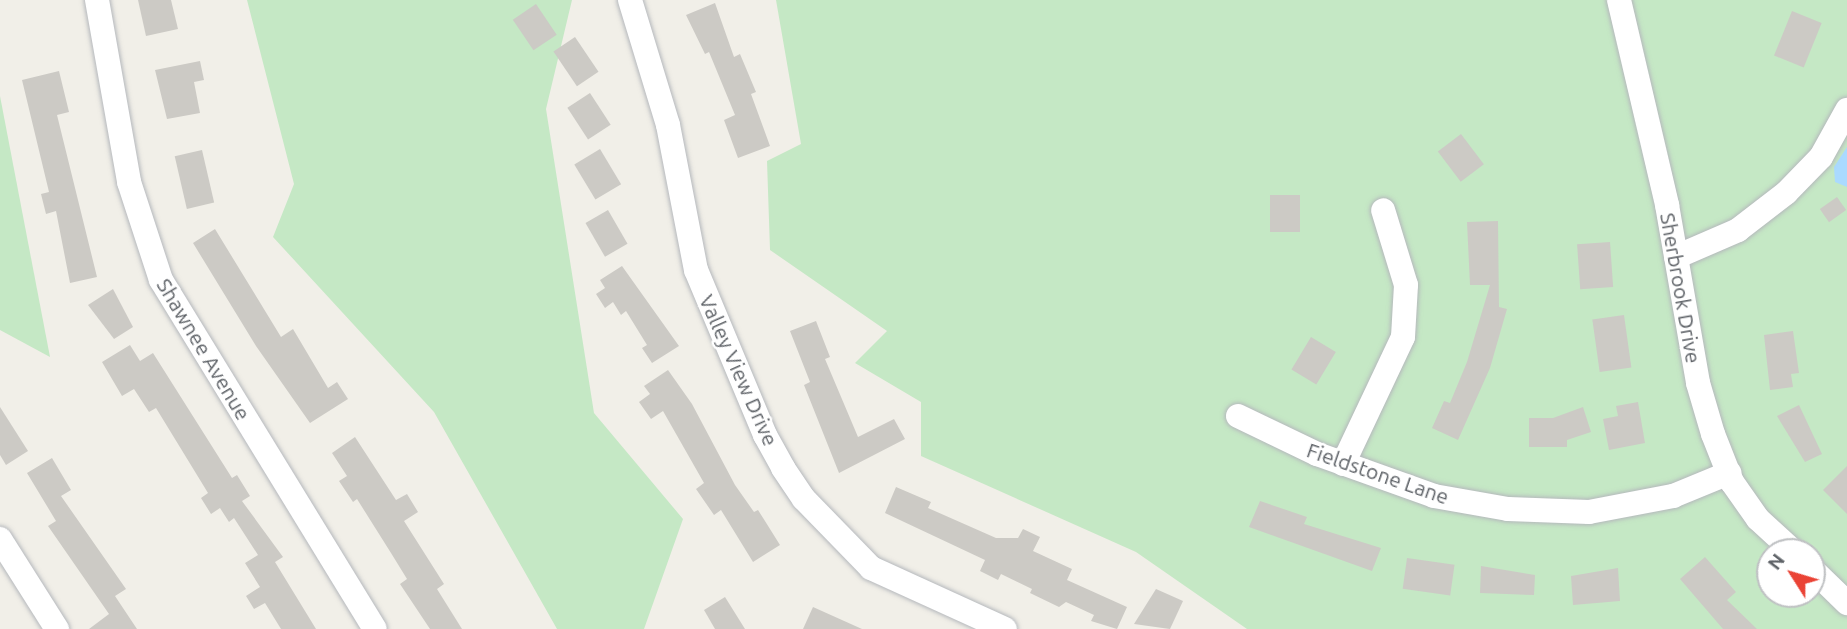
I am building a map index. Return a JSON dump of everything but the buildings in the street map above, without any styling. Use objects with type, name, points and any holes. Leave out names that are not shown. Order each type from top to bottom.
[{"type":"street","name":"Shawnee Avenue","points":[[97,0],[129,182],[161,280],[375,629]]},
{"type":"street","name":"Valley View Drive","points":[[629,0],[668,125],[696,270],[765,435],[783,468],[804,499],[871,568],[1005,629]]},
{"type":"street","name":"Sherbrook Drive","points":[[1619,0],[1676,257],[1698,383],[1728,473],[1758,519],[1779,538]]},
{"type":"street","points":[[1676,257],[1738,230],[1786,193],[1821,157],[1847,110]]},
{"type":"street","points":[[1343,464],[1404,337],[1406,285],[1383,210]]},
{"type":"street","name":"Fieldstone Lane","points":[[1238,416],[1343,464],[1434,496],[1508,509],[1589,512],[1672,496],[1728,473]]},
{"type":"street","points":[[0,539],[8,562],[57,629]]},
{"type":"street","points":[[1826,583],[1847,603]]},
{"type":"green space","points":[[247,0],[572,0],[546,109],[594,413],[683,519],[644,629],[557,629],[434,412],[273,237],[294,184]]},
{"type":"green space","points":[[776,0],[1847,0],[1847,629],[1247,629],[1136,552],[921,456],[921,402],[855,363],[887,331],[770,250],[767,161],[801,144]]},
{"type":"green space","points":[[0,96],[50,357],[0,330]]},
{"type":"water","points":[[1847,147],[1847,187],[1835,182],[1834,167]]}]
